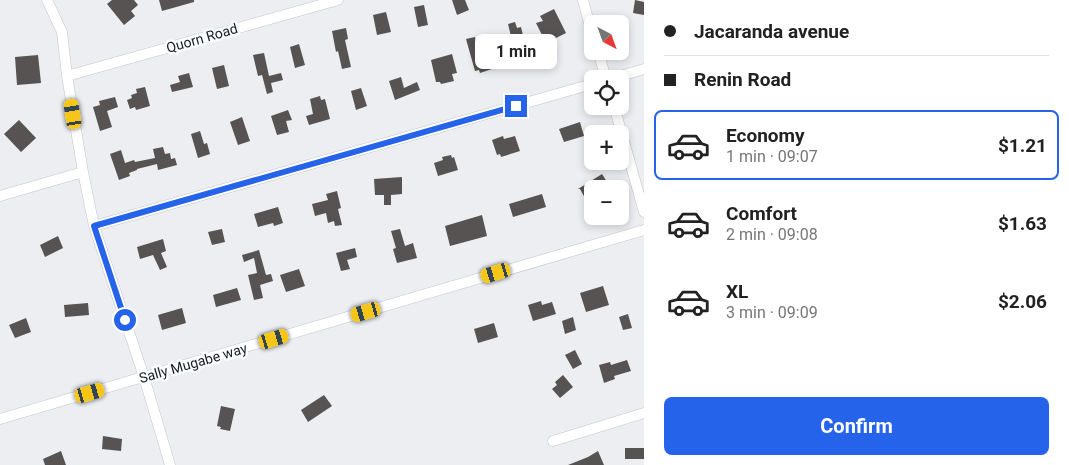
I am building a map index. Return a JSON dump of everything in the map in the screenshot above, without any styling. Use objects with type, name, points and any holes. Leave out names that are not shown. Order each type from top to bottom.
[{"type":"street","points":[[47,0],[62,32],[67,76],[94,226],[144,377],[170,465]]},
{"type":"street","name":"Quorn Road","points":[[67,76],[338,0]]},
{"type":"street","points":[[583,0],[587,15]]},
{"type":"street","points":[[629,73],[644,69]]},
{"type":"street","points":[[94,226],[584,86]]},
{"type":"street","points":[[617,115],[644,212]]},
{"type":"street","points":[[0,196],[83,172]]},
{"type":"street","name":"Sally Mugabe way","points":[[0,419],[644,230]]},
{"type":"street","points":[[553,441],[644,413]]},
{"type":"building","points":[[112,0],[134,0],[138,5],[131,11],[135,16],[124,25],[107,4]]},
{"type":"building","points":[[159,0],[194,0],[194,2],[162,11]]},
{"type":"building","points":[[452,0],[465,0],[469,10],[457,15]]},
{"type":"building","points":[[635,0],[644,2],[644,15],[633,13]]},
{"type":"building","points":[[424,5],[428,25],[418,27],[414,7]]},
{"type":"building","points":[[554,9],[566,33],[546,43],[536,23],[543,21],[540,16]]},
{"type":"building","points":[[386,12],[391,32],[377,35],[373,15]]},
{"type":"building","points":[[515,22],[517,28],[521,27],[527,52],[530,51],[533,63],[523,66],[521,60],[517,61],[508,24]]},
{"type":"building","points":[[346,28],[348,39],[345,40],[351,67],[342,69],[332,31]]},
{"type":"building","points":[[475,37],[477,47],[480,46],[483,55],[487,54],[492,69],[480,73],[479,70],[475,71],[466,39]]},
{"type":"building","points":[[299,44],[305,65],[295,68],[290,47]]},
{"type":"building","points":[[264,53],[269,76],[281,73],[283,80],[271,83],[273,92],[267,94],[262,75],[258,76],[253,55]]},
{"type":"building","points":[[452,54],[457,73],[452,74],[454,81],[441,84],[436,82],[431,60]]},
{"type":"building","points":[[38,55],[41,83],[17,85],[15,57]]},
{"type":"building","points":[[224,65],[229,86],[217,89],[212,68]]},
{"type":"building","points":[[189,73],[193,87],[172,92],[170,85],[180,82],[178,76]]},
{"type":"building","points":[[401,77],[404,88],[417,82],[420,90],[395,100],[389,81]]},
{"type":"building","points":[[145,87],[150,106],[136,110],[135,107],[130,109],[127,100],[132,98],[131,95],[137,93],[136,89]]},
{"type":"building","points":[[361,88],[367,106],[356,110],[351,91]]},
{"type":"building","points":[[320,96],[321,100],[325,99],[330,119],[309,125],[306,116],[313,114],[310,99]]},
{"type":"building","points":[[115,97],[118,107],[107,111],[112,127],[100,131],[93,107],[100,105],[99,101]]},
{"type":"building","points":[[288,110],[292,120],[286,121],[289,132],[277,135],[271,116]]},
{"type":"building","points":[[242,117],[250,141],[238,145],[230,122]]},
{"type":"building","points":[[19,120],[36,138],[21,152],[4,134]]},
{"type":"building","points":[[580,122],[584,136],[564,142],[559,129]]},
{"type":"building","points":[[200,131],[204,144],[207,143],[210,154],[198,158],[191,134]]},
{"type":"building","points":[[503,136],[504,139],[515,136],[520,151],[501,157],[500,154],[497,155],[492,140]]},
{"type":"building","points":[[163,147],[165,154],[170,153],[171,159],[175,158],[177,165],[158,170],[157,164],[137,169],[129,173],[130,176],[119,180],[110,154],[121,150],[125,163],[134,160],[135,162],[155,158],[153,149]]},
{"type":"building","points":[[451,155],[452,158],[454,157],[458,170],[438,176],[434,163],[443,160],[442,157]]},
{"type":"building","points":[[602,174],[606,180],[592,180]]},
{"type":"building","points":[[402,177],[402,194],[391,195],[391,205],[384,205],[384,195],[375,195],[374,179]]},
{"type":"building","points":[[584,185],[584,196],[580,189],[578,189]]},
{"type":"building","points":[[337,191],[341,208],[338,209],[342,225],[335,226],[334,221],[328,223],[326,213],[315,216],[312,204],[328,200],[326,194]]},
{"type":"building","points":[[542,194],[546,207],[513,217],[509,204]]},
{"type":"building","points":[[278,207],[283,223],[274,226],[273,223],[258,227],[254,214]]},
{"type":"building","points":[[482,215],[487,236],[450,246],[445,226]]},
{"type":"building","points":[[222,229],[225,242],[212,245],[208,232]]},
{"type":"building","points":[[400,229],[405,246],[413,243],[417,258],[397,263],[393,249],[396,248],[391,231]]},
{"type":"building","points":[[58,236],[63,248],[45,257],[40,245]]},
{"type":"building","points":[[163,239],[166,251],[161,253],[167,267],[160,270],[153,255],[140,259],[137,247]]},
{"type":"building","points":[[355,248],[357,257],[347,260],[350,269],[341,271],[336,253]]},
{"type":"building","points":[[259,250],[266,275],[271,274],[273,281],[260,285],[263,298],[254,300],[248,275],[257,273],[254,258],[244,262],[242,255]]},
{"type":"building","points":[[299,269],[305,286],[286,292],[280,275]]},
{"type":"building","points":[[603,286],[609,305],[586,312],[580,293]]},
{"type":"building","points":[[237,288],[241,300],[216,307],[213,295]]},
{"type":"building","points":[[541,301],[542,305],[552,302],[556,314],[533,321],[528,305]]},
{"type":"building","points":[[88,303],[89,315],[65,317],[64,305]]},
{"type":"building","points":[[182,308],[186,323],[162,330],[158,315]]},
{"type":"building","points":[[628,314],[632,328],[623,330],[619,317]]},
{"type":"building","points":[[573,317],[576,330],[565,334],[562,321]]},
{"type":"building","points":[[26,318],[31,332],[15,338],[9,325]]},
{"type":"building","points":[[494,323],[498,337],[478,343],[474,329]]},
{"type":"building","points":[[575,350],[582,364],[573,369],[565,355]]},
{"type":"building","points":[[627,360],[631,371],[614,376],[615,379],[604,383],[599,365],[610,362],[611,365]]},
{"type":"building","points":[[563,375],[573,387],[560,398],[552,389],[557,385],[555,382]]},
{"type":"building","points":[[324,395],[332,406],[308,422],[301,410]]},
{"type":"building","points":[[221,406],[235,409],[230,431],[220,429],[221,427],[217,426]]},
{"type":"building","points":[[103,436],[122,439],[121,451],[102,449]]},
{"type":"building","points":[[625,448],[644,448],[644,459],[625,459]]},
{"type":"building","points":[[61,451],[66,465],[45,465],[43,459]]},
{"type":"building","points":[[598,451],[604,465],[568,465],[588,457]]},
{"type":"route","points":[[125,320],[94,226],[516,106]]}]
